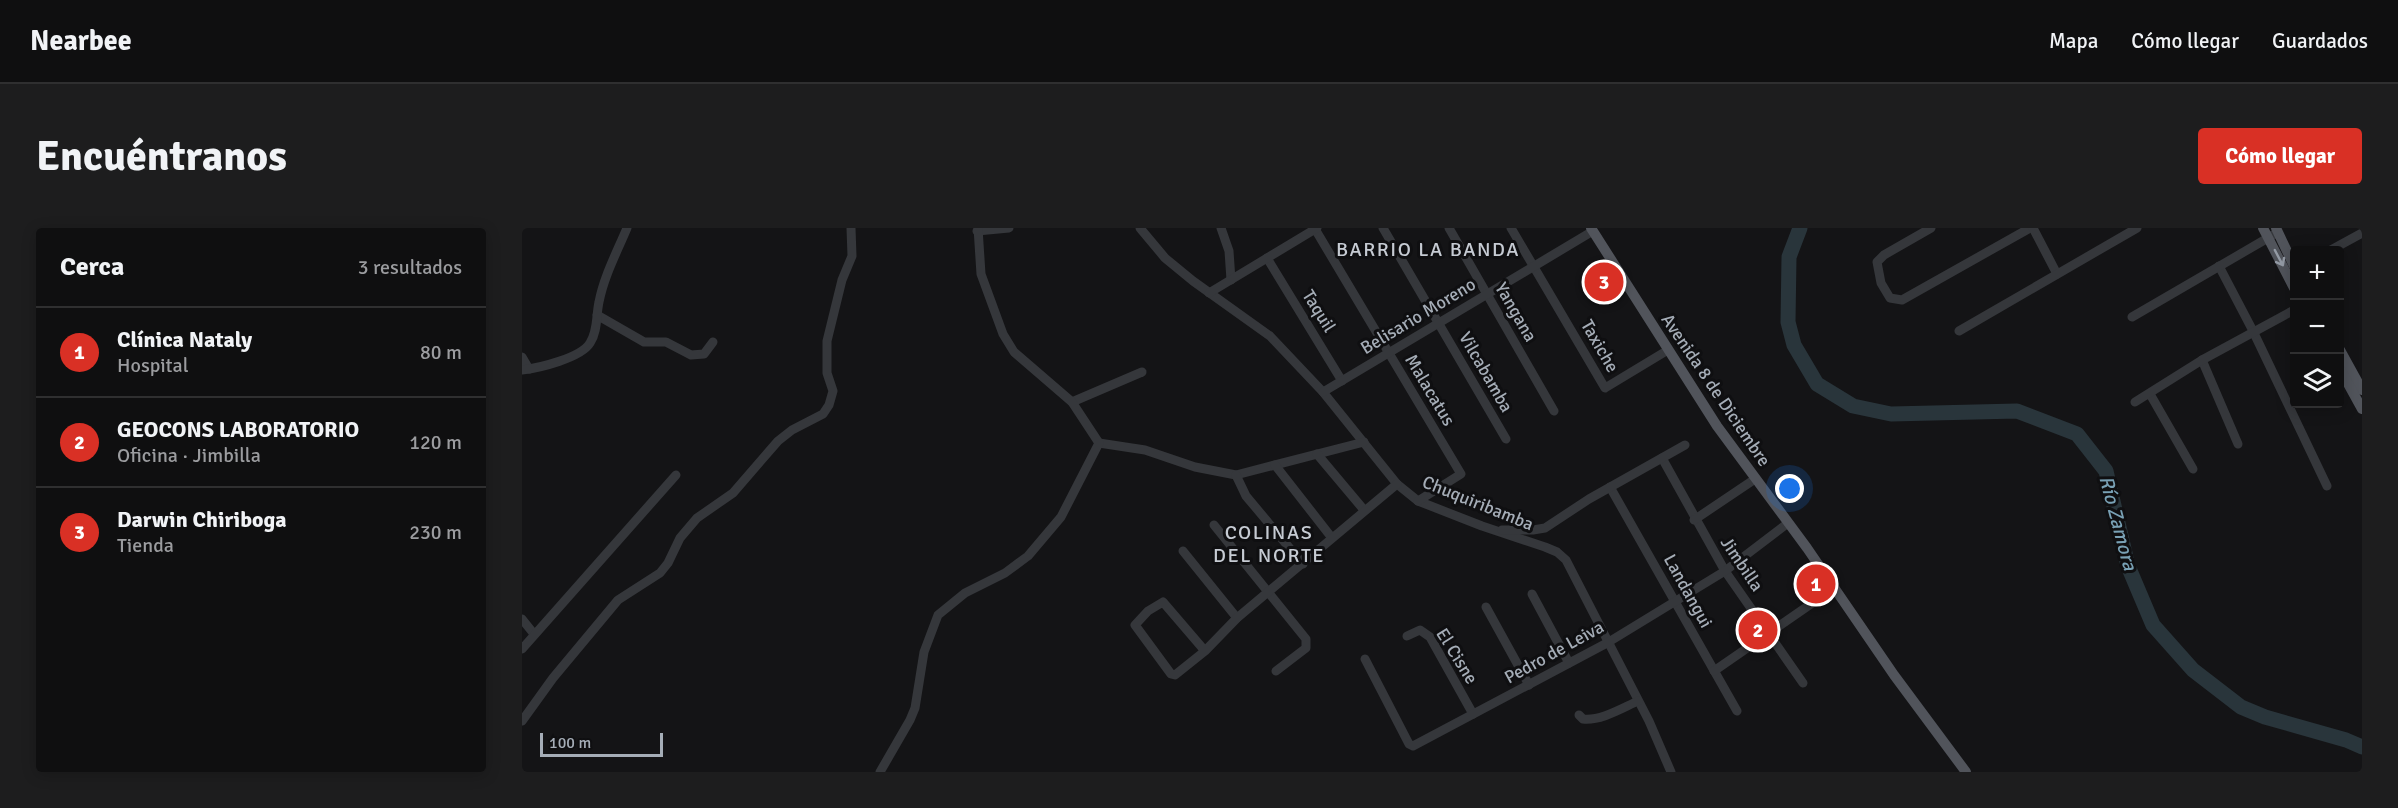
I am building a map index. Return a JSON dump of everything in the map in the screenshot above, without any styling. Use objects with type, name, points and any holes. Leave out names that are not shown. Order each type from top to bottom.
[{"type":"main road","name":"Avenida 8 de Diciembre","points":[[1592,229],[1717,426],[1966,772]]},
{"type":"main road","points":[[2271,232],[2290,259]]},
{"type":"main road","points":[[2271,232],[2290,276]]},
{"type":"main road","points":[[2344,370],[2362,390]]},
{"type":"main road","points":[[2344,371],[2362,409]]},
{"type":"street","points":[[522,357],[526,370],[561,360],[584,350],[590,343],[595,332],[606,279],[627,228]]},
{"type":"street","points":[[522,721],[553,678],[618,600],[660,573],[668,563],[680,538],[697,518],[733,493],[778,441],[792,430],[823,414],[829,405],[833,391],[827,373],[827,341],[843,280],[852,256],[851,228]]},
{"type":"street","points":[[1009,228],[978,230],[981,274],[1003,334],[1014,352],[1027,365],[1072,402],[1099,443],[1144,450],[1195,467],[1236,475],[1364,442]]},
{"type":"street","name":"Chuquiribamba","points":[[1140,228],[1165,258],[1209,293],[1270,336],[1323,392],[1397,484],[1418,501],[1545,547],[1557,552],[1566,560],[1638,701],[1671,772]]},
{"type":"street","points":[[1221,228],[1229,251],[1230,280]]},
{"type":"street","name":"Vilcabamba","points":[[1383,228],[1506,439]]},
{"type":"street","name":"Yangana","points":[[1449,228],[1554,411]]},
{"type":"street","name":"Taxiche","points":[[1511,228],[1605,388],[1668,350]]},
{"type":"street","points":[[1931,228],[1884,255],[1877,262],[1878,275],[1890,298],[1902,300],[2032,228],[2057,274]]},
{"type":"street","points":[[1959,331],[2137,228]]},
{"type":"street","points":[[1209,293],[1316,229]]},
{"type":"street","name":"Malacatus","points":[[1316,229],[1461,474],[1418,501]]},
{"type":"street","name":"Belisario Moreno","points":[[1323,392],[1592,229]]},
{"type":"street","points":[[2132,317],[2219,266],[2271,232]]},
{"type":"street","points":[[2338,246],[2362,233]]},
{"type":"street","name":"Taquil","points":[[1267,258],[1342,381]]},
{"type":"street","points":[[2219,266],[2253,331],[2327,486]]},
{"type":"street","points":[[2135,402],[2202,360],[2290,312]]},
{"type":"street","points":[[597,315],[644,342],[666,342],[691,355],[704,354],[713,342]]},
{"type":"street","points":[[2202,360],[2238,444]]},
{"type":"street","points":[[1072,402],[1142,372]]},
{"type":"street","points":[[2150,394],[2193,469]]},
{"type":"street","points":[[880,772],[915,708],[924,652],[938,615],[965,593],[1005,573],[1028,556],[1061,518],[1099,443]]},
{"type":"street","points":[[1493,530],[1545,528],[1610,487],[1685,445]]},
{"type":"street","points":[[1317,454],[1364,510]]},
{"type":"street","name":"Jimbilla","points":[[1662,458],[1694,520],[1725,571],[1803,683]]},
{"type":"street","points":[[1275,465],[1332,538]]},
{"type":"street","points":[[522,649],[676,475]]},
{"type":"street","points":[[1236,475],[1246,496],[1303,564]]},
{"type":"street","points":[[1694,520],[1755,479]]},
{"type":"street","points":[[1205,651],[1162,602],[1137,622],[1135,627],[1171,674],[1175,675],[1205,651],[1237,618],[1397,484]]},
{"type":"street","name":"Landangui","points":[[1610,487],[1737,711]]},
{"type":"street","name":"Pedro de Leiva","points":[[1365,659],[1409,744],[1413,746],[1607,643],[1725,571],[1788,523]]},
{"type":"street","points":[[1214,525],[1270,592],[1307,642],[1306,648],[1276,671]]},
{"type":"street","points":[[1183,551],[1237,618]]},
{"type":"street","points":[[1714,671],[1834,588]]},
{"type":"street","points":[[1532,594],[1569,663]]},
{"type":"street","points":[[1486,607],[1529,685]]},
{"type":"street","points":[[522,619],[534,634]]},
{"type":"street","name":"El Cisne","points":[[1407,636],[1420,630],[1430,637],[1473,714]]},
{"type":"street","points":[[1579,715],[1583,718],[1595,718],[1638,701]]},
{"type":"waterway","name":"Río Zamora","points":[[1800,228],[1789,257],[1788,322],[1794,345],[1817,384],[1853,406],[1891,414],[2017,411],[2077,434],[2106,471],[2128,566],[2153,625],[2193,670],[2241,707],[2265,717],[2346,740],[2362,747]]},
{"type":"place","name":"Darwin Chiriboga","points":[[1604,282]]},
{"type":"place","name":"Clínica Nataly","points":[[1816,584]]},
{"type":"place","name":"GEOCONS LABORATORIO","points":[[1758,630]]},
{"type":"district","name":"BARRIO LA BANDA","points":[[1428,249]]},
{"type":"district","name":"COLINAS DEL NORTE","points":[[1269,544]]}]
